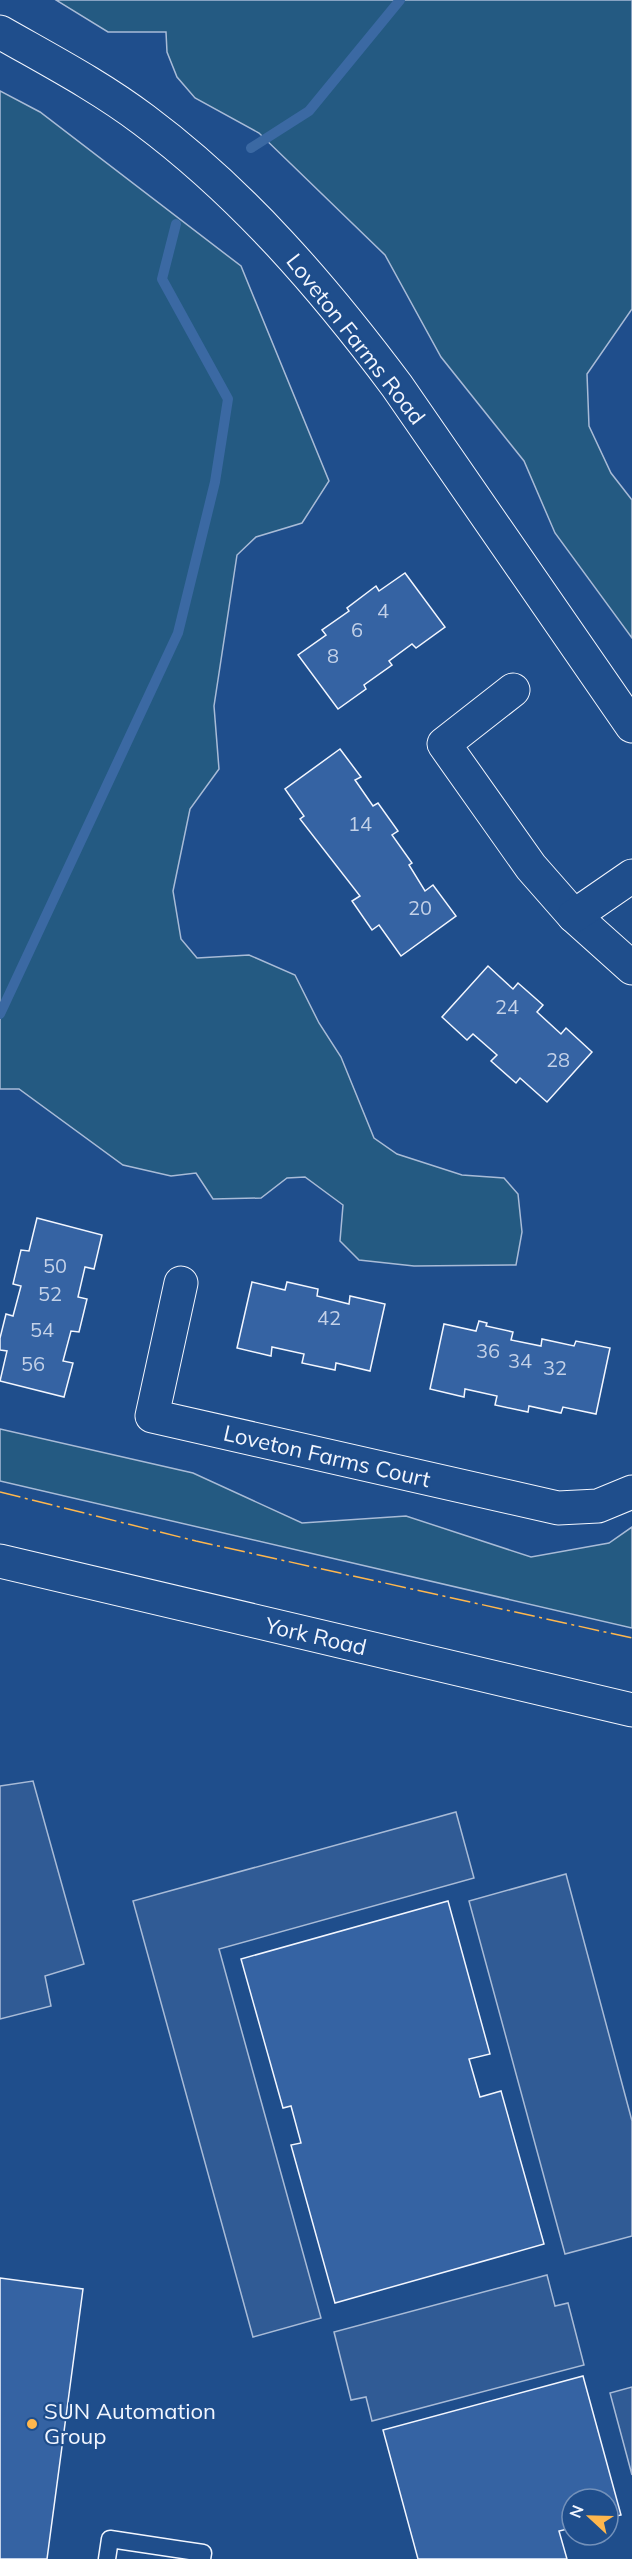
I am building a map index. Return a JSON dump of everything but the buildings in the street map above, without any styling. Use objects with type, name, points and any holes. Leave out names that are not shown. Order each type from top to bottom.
[{"type":"street","name":"Loveton Farms Road","points":[[0,32],[76,75],[144,120],[234,195],[281,244],[347,321],[397,386],[632,726]]},
{"type":"street","points":[[513,690],[444,744],[531,867],[574,916],[632,968]]},
{"type":"street","points":[[574,916],[632,876]]},
{"type":"street","name":"Loveton Farms Court","points":[[181,1283],[153,1416],[558,1508],[598,1506],[632,1492]]},
{"type":"street","name":"York Road","points":[[0,1561],[632,1710]]},
{"type":"lane","points":[[107,2559],[110,2539],[203,2553],[202,2559]]},
{"type":"shaded area","points":[[56,0],[632,0],[632,309],[587,374],[589,426],[611,473],[632,500],[632,638],[555,533],[524,461],[441,357],[385,255],[259,133],[195,98],[177,77],[167,52],[166,32],[108,32]]},
{"type":"shaded area","points":[[0,91],[40,112],[241,266],[329,481],[302,523],[256,537],[237,555],[214,706],[219,769],[190,809],[173,891],[181,939],[197,958],[249,955],[295,975],[319,1023],[341,1057],[374,1138],[397,1154],[462,1175],[504,1178],[518,1194],[522,1232],[516,1265],[414,1266],[359,1260],[340,1241],[343,1205],[305,1177],[287,1178],[261,1198],[213,1199],[196,1173],[171,1176],[123,1165],[19,1089],[0,1089]]},
{"type":"shaded area","points":[[0,1429],[193,1473],[302,1523],[406,1516],[531,1557],[609,1543],[632,1527],[632,1628],[0,1481]]},
{"type":"shaded area","points":[[33,1781],[84,1964],[45,1976],[51,2006],[0,2019],[0,1786]]},
{"type":"shaded area","points":[[456,1812],[474,1878],[219,1949],[321,2318],[253,2337],[133,1901]]},
{"type":"shaded area","points":[[566,1874],[632,2121],[632,2236],[565,2254],[469,1901]]},
{"type":"shaded area","points":[[547,2275],[555,2306],[568,2303],[584,2365],[372,2421],[366,2397],[351,2400],[334,2332]]},
{"type":"shaded area","points":[[632,2387],[632,2475],[610,2393]]},
{"type":"waterway","points":[[251,148],[309,111],[400,0]]},
{"type":"waterway","points":[[0,1014],[178,633],[215,482],[228,399],[162,279],[176,224]]},
{"type":"power","points":[[0,1492],[196,1541],[632,1638]]},
{"type":"place","name":"SUN Automation Group","points":[[32,2424]]}]
